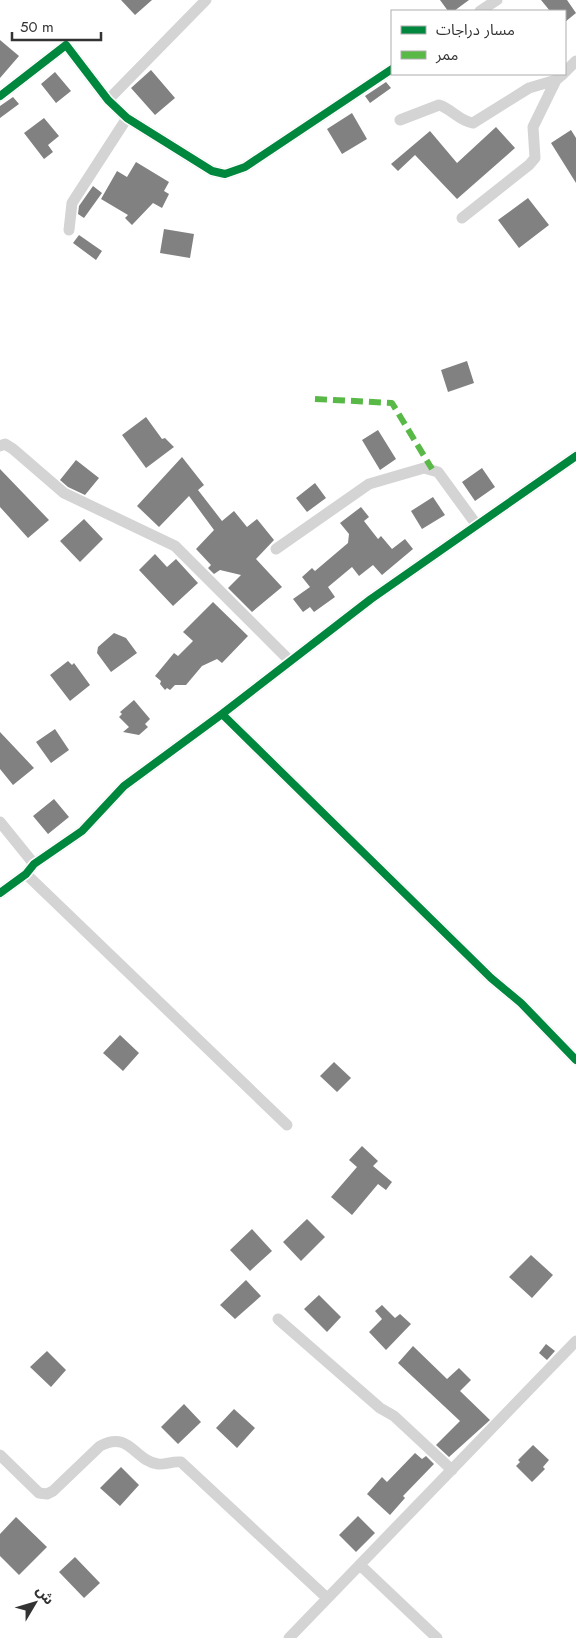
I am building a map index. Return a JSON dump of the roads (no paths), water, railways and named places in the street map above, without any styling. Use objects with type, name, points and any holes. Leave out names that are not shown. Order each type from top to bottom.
[{"type":"street","points":[[108,100],[206,0]]},
{"type":"street","points":[[482,10],[497,0]]},
{"type":"street","points":[[0,96],[66,46],[108,100],[127,118],[212,172],[225,174],[245,167],[391,70]]},
{"type":"street","points":[[566,70],[576,61]]},
{"type":"street","points":[[400,120],[438,105],[450,109],[463,122],[473,123],[529,88],[561,75]]},
{"type":"street","points":[[462,218],[529,165],[535,158],[533,127],[561,75]]},
{"type":"street","points":[[68,230],[72,203],[127,118]]},
{"type":"street","points":[[0,446],[5,444],[13,449],[64,493],[170,542],[289,660]]},
{"type":"street","points":[[0,892],[26,874],[34,864],[82,831],[124,786],[222,714],[289,660],[371,598],[576,456]]},
{"type":"street","points":[[276,549],[369,484],[424,468],[438,472],[476,524]]},
{"type":"street","points":[[222,714],[491,978],[521,1002],[576,1060]]},
{"type":"street","points":[[0,822],[34,864]]},
{"type":"street","points":[[26,874],[288,1126]]},
{"type":"street","points":[[278,1319],[380,1408],[394,1416],[452,1470]]},
{"type":"street","points":[[289,1638],[576,1342]]},
{"type":"street","points":[[0,1455],[39,1494],[53,1491],[100,1446],[109,1441],[118,1440],[156,1464],[181,1462],[327,1598]]},
{"type":"street","points":[[360,1565],[437,1638]]}]
